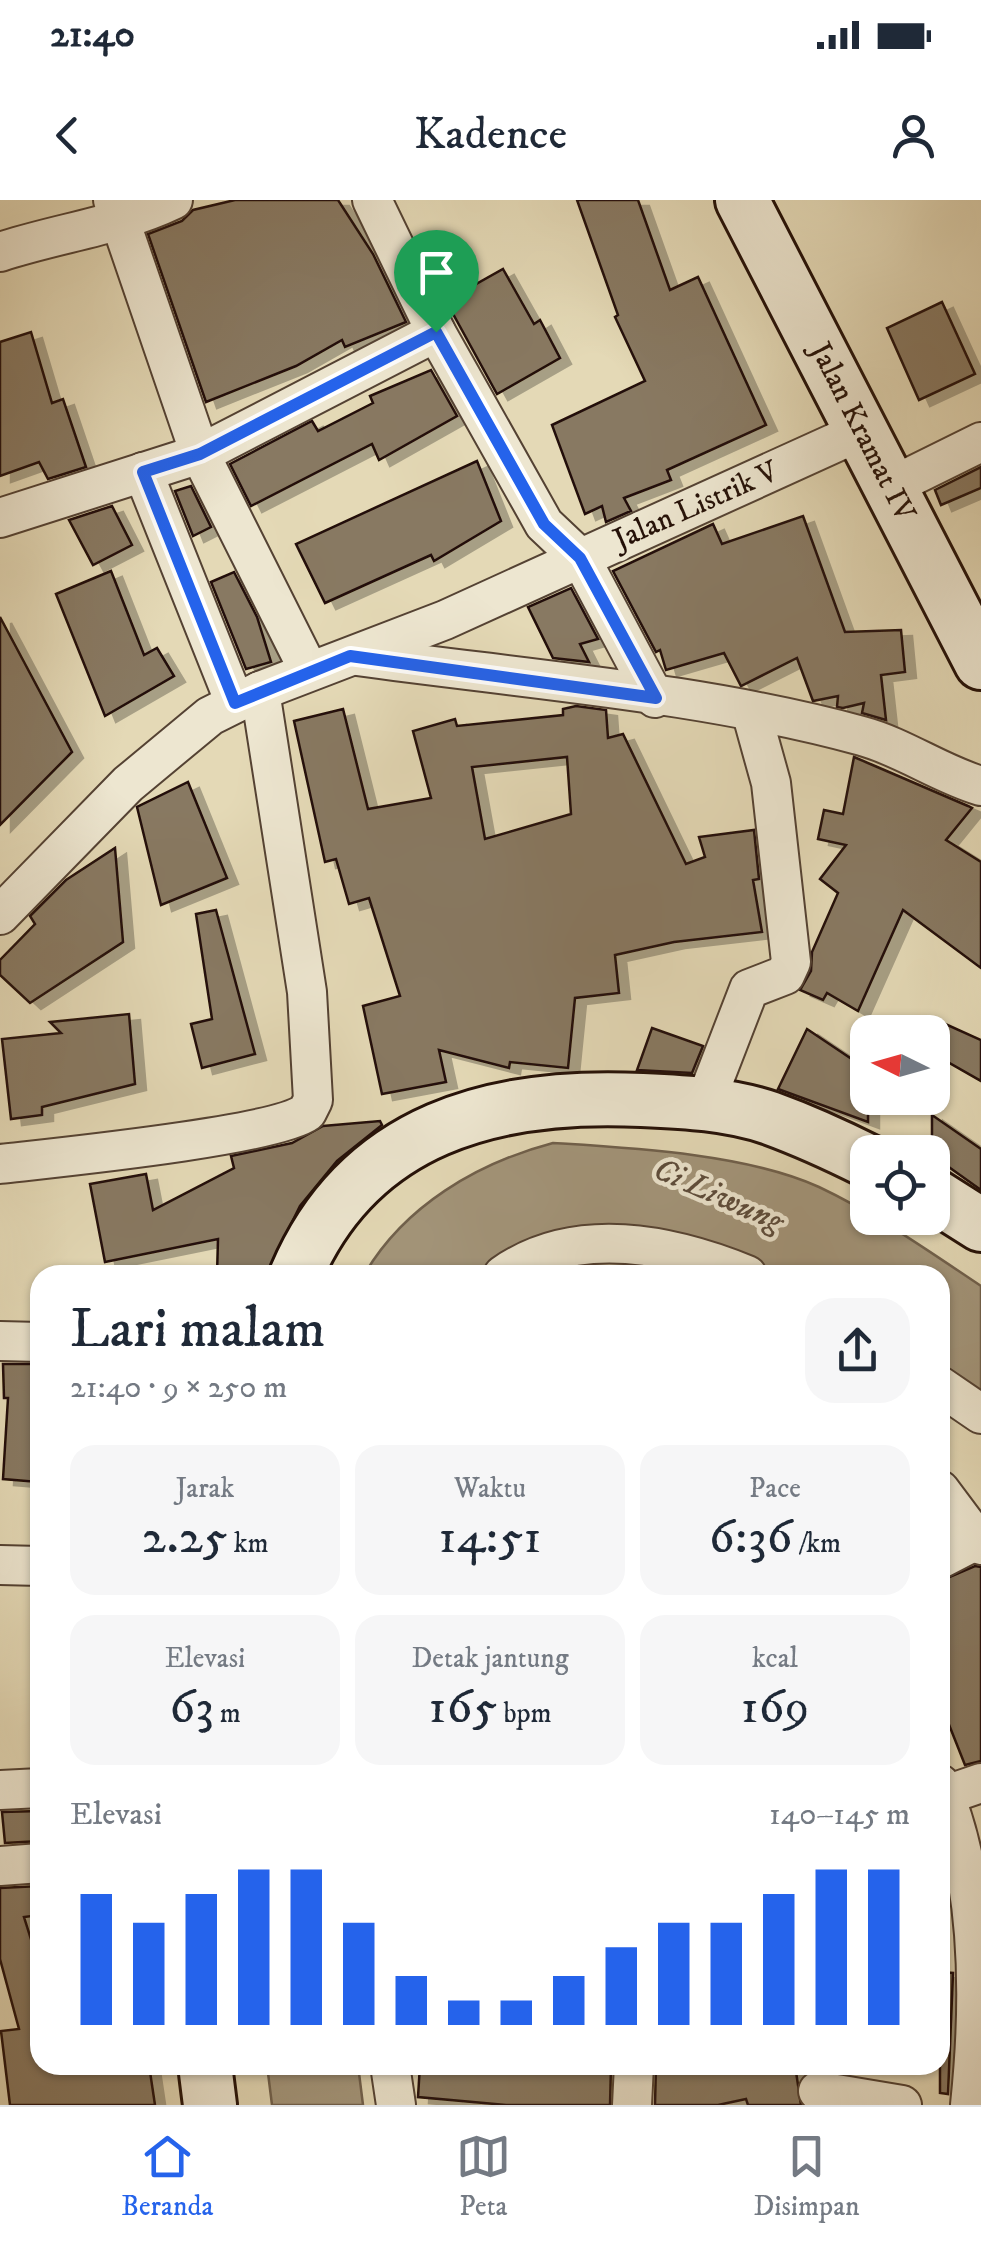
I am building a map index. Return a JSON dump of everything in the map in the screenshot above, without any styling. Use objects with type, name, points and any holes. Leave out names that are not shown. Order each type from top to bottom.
[{"type":"street","points":[[0,252],[116,210],[173,200]]},
{"type":"street","points":[[372,200],[436,332],[544,524],[580,558],[656,698]]},
{"type":"street","name":"Jalan Kramat IV","points":[[742,200],[981,663]]},
{"type":"street","points":[[116,210],[200,454],[309,672]]},
{"type":"street","points":[[0,518],[200,454],[436,332]]},
{"type":"street","name":"Jalan Listrik V","points":[[0,914],[161,754],[248,697],[445,620],[862,431]]},
{"type":"street","points":[[890,487],[981,442]]},
{"type":"street","points":[[0,1164],[298,1118],[313,1100],[307,992],[248,697],[143,472]]},
{"type":"street","points":[[350,656],[751,711],[868,737],[951,777],[981,786]]},
{"type":"street","points":[[704,1103],[749,989],[784,975],[791,962],[772,784],[751,711]]},
{"type":"street","points":[[300,1265],[306,1250],[349,1192],[418,1136],[484,1110],[591,1098],[704,1103],[768,1118],[850,1152]]},
{"type":"street","points":[[950,1205],[981,1225]]},
{"type":"street","points":[[524,1265],[547,1254],[681,1265]]},
{"type":"street","points":[[0,1340],[30,1342]]},
{"type":"street","points":[[950,1393],[981,1414]]},
{"type":"street","points":[[950,1504],[979,1543],[950,1555]]},
{"type":"street","points":[[0,1564],[30,1566]]},
{"type":"street","points":[[0,1790],[30,1788]]},
{"type":"street","points":[[953,1801],[973,1895],[980,2018],[970,2105]]},
{"type":"street","points":[[0,1866],[30,1864]]},
{"type":"street","points":[[206,2075],[210,2105]]},
{"type":"street","points":[[392,2075],[396,2105]]},
{"type":"street","points":[[632,2105],[634,2075]]},
{"type":"street","points":[[817,2087],[902,2105]]},
{"type":"water","name":"Ci Liwung","points":[[553,1143],[689,1155],[758,1167],[819,1187],[850,1204],[850,1235],[903,1235],[949,1265],[701,1265],[535,1240],[491,1265],[370,1265],[421,1208],[497,1162]]},
{"type":"water","points":[[950,1266],[981,1286],[981,1402],[950,1382]]},
{"type":"water","points":[[268,2075],[359,2075],[363,2105],[272,2105]]},
{"type":"building","points":[[235,200],[338,200],[373,254],[406,322],[345,347],[342,340],[296,366],[206,402],[148,234],[182,221],[193,210]]},
{"type":"building","points":[[577,200],[638,200],[670,290],[698,277],[766,425],[667,470],[671,480],[624,498],[631,511],[606,522],[602,506],[585,514],[552,425],[645,381],[615,317],[618,315]]},
{"type":"building","points":[[503,269],[534,324],[540,320],[560,358],[497,394],[446,301]]},
{"type":"building","points":[[942,302],[975,374],[919,400],[887,328]]},
{"type":"building","points":[[31,332],[52,403],[63,399],[86,467],[48,479],[39,462],[0,476],[0,342]]},
{"type":"building","points":[[431,370],[457,416],[379,460],[372,444],[251,506],[230,464],[312,421],[318,431],[373,403],[370,396]]},
{"type":"building","points":[[477,461],[501,521],[434,561],[431,555],[325,603],[296,544]]},
{"type":"building","points":[[981,467],[981,488],[941,505],[935,490]]},
{"type":"building","points":[[191,486],[211,527],[193,536],[175,491]]},
{"type":"building","points":[[112,506],[132,545],[93,565],[69,520]]},
{"type":"building","points":[[803,516],[845,632],[901,630],[905,672],[881,675],[886,720],[862,713],[864,703],[837,707],[838,696],[813,701],[797,658],[741,686],[724,653],[666,670],[660,650],[656,652],[613,571],[713,524],[722,544]]},
{"type":"building","points":[[111,571],[144,655],[157,648],[174,676],[105,716],[56,594]]},
{"type":"building","points":[[234,572],[257,617],[271,662],[246,669],[211,582]]},
{"type":"building","points":[[571,588],[598,639],[580,644],[589,662],[553,658],[528,607]]},
{"type":"building","points":[[0,617],[72,752],[0,825]]},
{"type":"building","points":[[576,706],[606,710],[608,738],[623,734],[686,864],[705,857],[699,837],[754,830],[759,879],[753,880],[762,932],[674,942],[615,955],[619,993],[575,998],[568,1068],[510,1062],[509,1068],[439,1050],[446,1082],[382,1094],[363,1006],[400,996],[369,898],[349,904],[336,859],[325,862],[294,721],[343,709],[368,809],[431,798],[413,731],[455,719],[457,726],[563,715],[563,709]],"holes":[[[567,757],[571,814],[485,839],[472,767]]]},
{"type":"building","points":[[854,757],[972,808],[946,840],[981,862],[981,968],[903,910],[858,1011],[827,993],[823,1000],[800,990],[811,971],[812,952],[838,893],[820,879],[846,845],[818,839],[824,810],[843,814]]},
{"type":"building","points":[[188,782],[227,878],[161,905],[137,807]]},
{"type":"building","points":[[115,848],[123,942],[30,1003],[0,975],[0,960],[35,924],[30,916],[66,880]]},
{"type":"building","points":[[216,910],[255,1054],[202,1068],[191,1024],[212,1019],[196,914]]},
{"type":"building","points":[[129,1014],[135,1084],[42,1107],[42,1115],[11,1119],[2,1039],[61,1033],[50,1022]]},
{"type":"building","points":[[950,1026],[981,1040],[981,1081],[950,1063]]},
{"type":"building","points":[[652,1028],[703,1046],[692,1073],[637,1070]]},
{"type":"building","points":[[807,1029],[850,1058],[850,1115],[868,1115],[868,1122],[778,1089]]},
{"type":"building","points":[[932,1115],[981,1149],[981,1190],[950,1168],[950,1135],[932,1135]]},
{"type":"building","points":[[380,1121],[382,1125],[337,1161],[300,1206],[271,1265],[217,1265],[218,1239],[105,1262],[90,1184],[146,1174],[153,1210],[234,1168],[231,1156],[292,1143],[323,1126]]},
{"type":"building","points":[[3,1364],[30,1364],[30,1481],[3,1479],[8,1398],[4,1398]]},
{"type":"building","points":[[981,1567],[981,1761],[965,1765],[950,1727],[950,1577]]},
{"type":"building","points":[[30,1811],[30,1842],[5,1843],[2,1812]]},
{"type":"building","points":[[30,1886],[30,1916],[24,1917],[30,1936],[30,2075],[150,2075],[155,2105],[10,2105],[1,2031],[19,2029],[0,1959],[0,1888]]},
{"type":"building","points":[[950,1973],[953,1973],[950,2046]]},
{"type":"building","points":[[419,2075],[611,2075],[610,2105],[506,2105],[418,2097]]},
{"type":"building","points":[[656,2075],[796,2075],[801,2105],[748,2105],[746,2099],[718,2105],[655,2105]]},
{"type":"building","points":[[940,2075],[949,2075],[948,2094],[940,2093]]},
{"type":"route","points":[[436,332],[544,524],[580,558],[594,580],[656,698],[350,656],[235,703],[143,472],[200,454],[436,332]]}]
